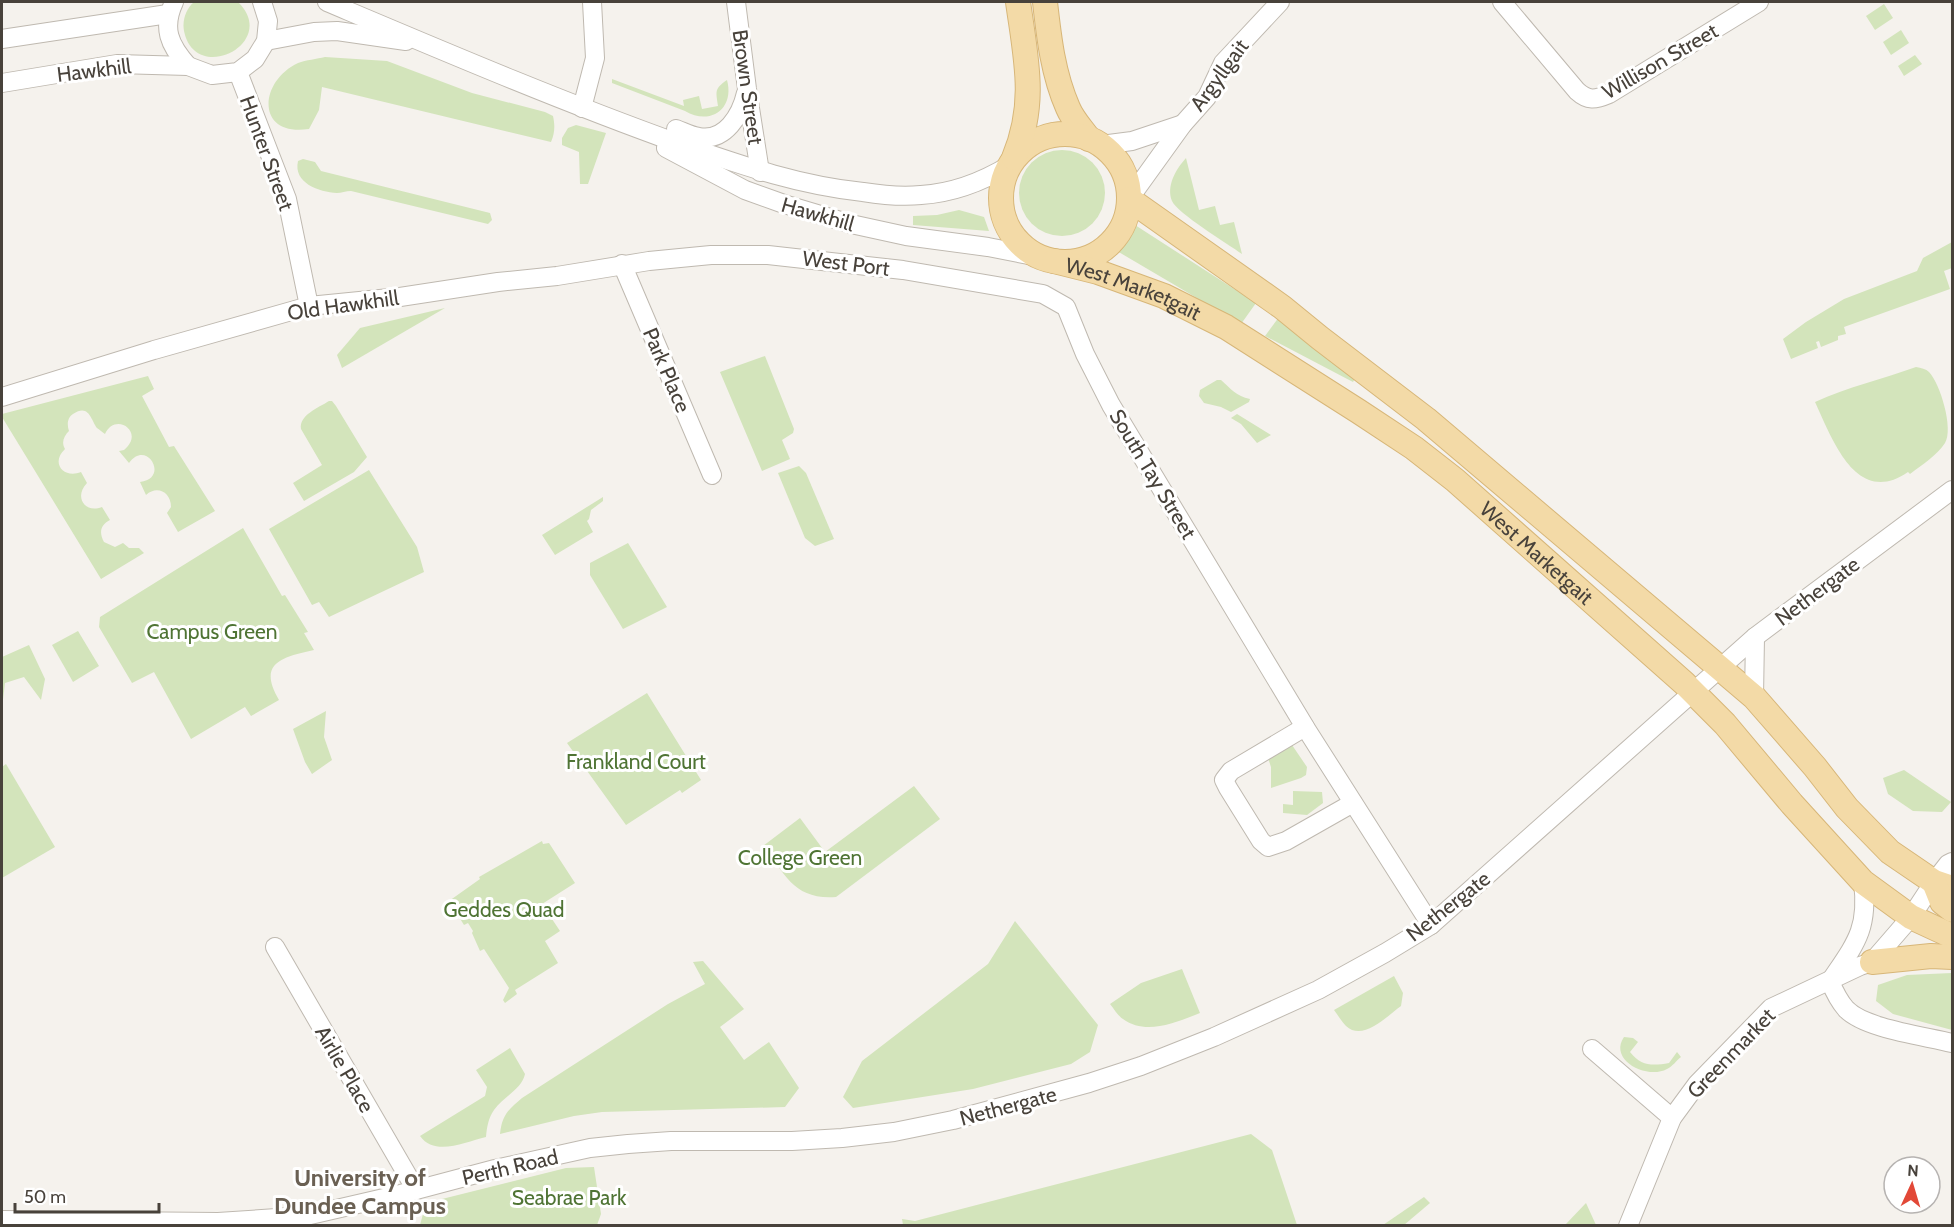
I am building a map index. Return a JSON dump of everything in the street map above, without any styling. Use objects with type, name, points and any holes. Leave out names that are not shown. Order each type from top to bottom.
[{"type":"main road","points":[[1018,2],[1029,88],[1023,138],[1002,185],[1001,199],[1004,216],[1017,241],[1031,252],[1049,260],[1080,260],[1106,247],[1122,228],[1128,207],[1126,181],[1121,167],[1112,155],[1095,142],[1074,120],[1062,93],[1051,50],[1045,2]]},
{"type":"main road","points":[[1012,162],[1029,145],[1049,136],[1070,134],[1095,142]]},
{"type":"main road","name":"West Marketgait","points":[[1128,199],[1282,307],[1426,419],[1754,697],[1872,835],[1890,852],[1943,885]]},
{"type":"main road","name":"West Marketgait","points":[[1049,260],[1098,272],[1181,304],[1226,327],[1413,448],[1455,480],[1670,669],[1725,724],[1792,804],[1863,882],[1911,917],[1953,936]]},
{"type":"main road","points":[[1943,885],[1942,902],[1953,910]]},
{"type":"main road","points":[[1872,962],[1930,956],[1953,957]]},
{"type":"street","points":[[238,72],[255,59],[266,41],[268,21],[262,2]]},
{"type":"street","name":"Hawkhill","points":[[327,2],[610,119],[760,172],[827,189],[888,195],[946,192],[975,183],[1012,162]]},
{"type":"street","points":[[582,108],[595,58],[592,2]]},
{"type":"street","name":"Brown Street","points":[[736,2],[760,172]]},
{"type":"street","name":"Willison Street","points":[[1502,2],[1577,91],[1590,99],[1609,94],[1759,2]]},
{"type":"street","name":"Argyllgait","points":[[1128,199],[1183,124],[1208,97],[1223,63],[1275,3]]},
{"type":"street","name":"Hawkhill","points":[[2,39],[171,8],[168,33],[175,52],[188,66]]},
{"type":"street","name":"Hawkhill","points":[[266,41],[314,32],[337,32],[432,45]]},
{"type":"street","name":"Hawkhill","points":[[2,83],[117,64],[188,66],[212,75],[238,72]]},
{"type":"street","name":"Hunter Street","points":[[238,72],[287,199],[309,306]]},
{"type":"street","points":[[610,119],[671,127],[699,137],[712,137],[725,130],[736,119],[743,107],[747,89]]},
{"type":"street","name":"Hawkhill","points":[[610,119],[745,190],[784,204],[851,224],[906,236],[988,247],[1049,260]]},
{"type":"street","name":"Argyllgait","points":[[1095,142],[1132,141],[1183,124]]},
{"type":"street","name":"West Port","points":[[622,264],[711,255],[768,255],[837,261],[1043,294],[1066,307]]},
{"type":"street","name":"Old Hawkhill","points":[[2,397],[154,350],[309,306],[400,297],[557,276],[622,264]]},
{"type":"street","name":"Park Place","points":[[622,264],[712,475]]},
{"type":"street","name":"South Tay Street","points":[[1066,307],[1085,354],[1111,405],[1353,803]]},
{"type":"street","name":"Nethergate","points":[[842,1138],[894,1132],[989,1112],[1141,1066],[1306,997],[1385,953],[1431,925],[1755,637],[1953,490]]},
{"type":"street","points":[[1754,697],[1755,637]]},
{"type":"street","points":[[1305,727],[1231,771],[1224,780],[1261,841],[1268,847],[1286,841],[1353,803],[1431,925]]},
{"type":"street","name":"Greenmarket","points":[[1628,1226],[1672,1118],[1697,1084],[1772,1008],[1872,962],[1911,917],[1943,885],[1948,864],[1953,861]]},
{"type":"street","points":[[1863,882],[1864,918],[1857,941],[1830,981],[1836,994],[1847,1010],[1869,1023],[1953,1043]]},
{"type":"street","name":"Airlie Place","points":[[275,947],[416,1190]]},
{"type":"street","name":"Greenmarket","points":[[1592,1049],[1672,1118]]},
{"type":"street","name":"Perth Road","points":[[2,1220],[259,1223],[306,1216],[590,1148],[671,1141],[792,1141],[842,1138]]},
{"type":"green space","points":[[194,2],[238,2],[248,17],[249,32],[242,44],[231,52],[217,57],[203,55],[191,47],[184,31],[184,19]]},
{"type":"green space","points":[[1884,4],[1893,18],[1875,30],[1866,16]]},
{"type":"green space","points":[[1901,30],[1909,43],[1891,55],[1883,42]]},
{"type":"green space","points":[[1915,55],[1922,64],[1904,76],[1898,66]]},
{"type":"green space","points":[[325,57],[387,61],[472,93],[545,112],[553,116],[554,129],[551,142],[322,87],[319,110],[309,129],[292,129],[279,125],[272,117],[269,106],[270,94],[275,82],[298,63]]},
{"type":"green space","points":[[612,79],[684,106],[683,100],[699,96],[702,109],[718,106],[717,91],[727,80],[729,90],[724,107],[718,112],[703,117],[612,83]]},
{"type":"green space","points":[[576,125],[606,133],[588,184],[580,184],[579,152],[562,145],[562,138],[568,128]]},
{"type":"green space","points":[[1062,150],[1078,154],[1092,163],[1101,177],[1105,193],[1101,209],[1092,223],[1078,232],[1062,236],[1046,232],[1032,223],[1023,209],[1019,193],[1023,177],[1032,163],[1046,154]]},
{"type":"green space","points":[[1186,158],[1199,210],[1215,206],[1220,225],[1234,222],[1242,254],[1193,220],[1172,201],[1171,184]]},
{"type":"green space","points":[[303,159],[315,162],[321,171],[490,213],[492,220],[488,224],[351,191],[337,193],[323,191],[303,181],[299,175],[298,161]]},
{"type":"green space","points":[[959,210],[984,217],[989,231],[913,225],[913,216],[937,215]]},
{"type":"green space","points":[[1135,225],[1256,303],[1241,324],[1117,251]]},
{"type":"green space","points":[[1952,242],[1952,268],[1944,271],[1950,289],[1844,327],[1846,334],[1838,336],[1838,340],[1821,347],[1819,341],[1816,342],[1818,348],[1791,359],[1783,339],[1806,322],[1844,299],[1917,271],[1923,258]]},
{"type":"green space","points":[[445,308],[342,368],[337,355],[360,328]]},
{"type":"green space","points":[[1279,317],[1356,377],[1353,382],[1265,336]]},
{"type":"green space","points":[[765,356],[794,429],[793,433],[782,440],[790,459],[762,471],[720,372]]},
{"type":"green space","points":[[1916,367],[1929,372],[1941,396],[1948,428],[1945,443],[1934,456],[1910,474],[1908,472],[1890,481],[1874,481],[1860,475],[1848,464],[1838,449],[1815,402]]},
{"type":"green space","points":[[148,376],[154,389],[142,396],[169,447],[174,446],[215,511],[178,532],[167,513],[171,507],[169,497],[159,490],[146,495],[140,482],[149,479],[153,474],[152,462],[143,455],[129,463],[119,451],[124,450],[132,437],[127,427],[115,424],[105,434],[97,428],[86,411],[78,411],[69,420],[69,431],[63,444],[65,449],[59,459],[59,464],[69,473],[81,472],[87,483],[81,493],[83,502],[90,508],[102,507],[110,520],[101,530],[104,542],[115,547],[123,543],[129,548],[139,548],[144,553],[101,579],[2,414]]},
{"type":"green space","points":[[1221,380],[1237,394],[1250,399],[1249,402],[1231,412],[1204,403],[1199,396],[1200,390]]},
{"type":"green space","points":[[329,401],[336,406],[367,457],[354,472],[304,501],[293,483],[322,465],[301,429],[301,424],[310,412]]},
{"type":"green space","points":[[1237,414],[1271,435],[1257,443],[1241,424],[1231,418]]},
{"type":"green space","points":[[799,466],[806,473],[834,539],[815,546],[805,538],[778,473]]},
{"type":"green space","points":[[369,470],[417,547],[424,572],[329,617],[319,602],[312,605],[269,529]]},
{"type":"green space","points":[[603,497],[603,501],[591,510],[587,521],[593,532],[555,555],[542,535]]},
{"type":"green space","name":"Campus Green","points":[[243,528],[282,596],[285,595],[308,632],[304,633],[314,650],[283,659],[276,664],[271,678],[279,700],[251,716],[245,707],[191,739],[154,672],[132,683],[99,627],[100,617]]},
{"type":"green space","points":[[628,543],[667,607],[623,629],[590,575],[590,563]]},
{"type":"green space","points":[[78,631],[99,666],[73,682],[52,645]]},
{"type":"green space","points":[[29,645],[45,679],[41,700],[24,677],[5,683],[2,708],[2,657]]},
{"type":"green space","name":"Frankland Court","points":[[647,693],[701,780],[682,793],[680,790],[626,825],[567,743]]},
{"type":"green space","points":[[326,711],[324,737],[332,760],[312,774],[293,729]]},
{"type":"green space","points":[[1292,745],[1307,767],[1306,775],[1271,788],[1271,767],[1267,755]]},
{"type":"green space","points":[[6,764],[55,847],[2,878],[2,767]]},
{"type":"green space","points":[[1904,770],[1951,802],[1942,812],[1913,811],[1888,794],[1883,778]]},
{"type":"green space","name":"College Green","points":[[914,786],[940,819],[836,897],[810,894],[792,884],[763,846],[800,818],[825,852]]},
{"type":"green space","points":[[1293,791],[1322,792],[1323,803],[1307,815],[1283,813],[1283,804],[1293,805]]},
{"type":"green space","name":"Geddes Quad","points":[[542,841],[543,844],[549,843],[575,883],[542,904],[560,931],[545,941],[558,963],[515,990],[517,994],[505,1003],[503,1000],[509,988],[484,949],[480,951],[468,923],[464,925],[449,901],[480,879],[479,877]]},
{"type":"green space","points":[[1015,921],[1098,1025],[1090,1052],[1071,1064],[973,1089],[853,1108],[843,1097],[862,1061],[988,964]]},
{"type":"green space","points":[[703,961],[744,1009],[720,1027],[744,1060],[769,1042],[799,1088],[785,1107],[602,1112],[574,1116],[500,1134],[506,1113],[522,1098],[668,1004],[705,984],[693,962]]},
{"type":"green space","points":[[1182,969],[1200,1013],[1162,1026],[1151,1027],[1132,1024],[1121,1018],[1110,1004],[1141,983]]},
{"type":"green space","points":[[1952,973],[1952,1030],[1893,1014],[1876,1001],[1878,985],[1907,975]]},
{"type":"green space","points":[[1394,976],[1403,993],[1401,1006],[1375,1026],[1367,1029],[1353,1030],[1346,1026],[1334,1010]]},
{"type":"green space","points":[[1624,1037],[1633,1038],[1638,1042],[1630,1052],[1643,1062],[1652,1065],[1669,1063],[1677,1052],[1681,1057],[1669,1068],[1659,1072],[1640,1070],[1625,1060],[1621,1053],[1620,1045]]},
{"type":"green space","points":[[510,1048],[525,1074],[516,1089],[494,1110],[488,1123],[486,1137],[442,1147],[426,1142],[420,1136],[485,1096],[487,1087],[476,1070]]},
{"type":"green space","points":[[1251,1134],[1272,1150],[1297,1225],[903,1225],[902,1219],[915,1221]]},
{"type":"green space","name":"Seabrae Park","points":[[594,1167],[601,1214],[597,1225],[420,1225],[426,1203],[566,1168]]},
{"type":"green space","points":[[1424,1197],[1430,1203],[1404,1225],[1383,1225]]},
{"type":"green space","points":[[1586,1203],[1596,1225],[1565,1225]]},
{"type":"district","name":"University of Dundee Campus","points":[[360,1191]]}]
